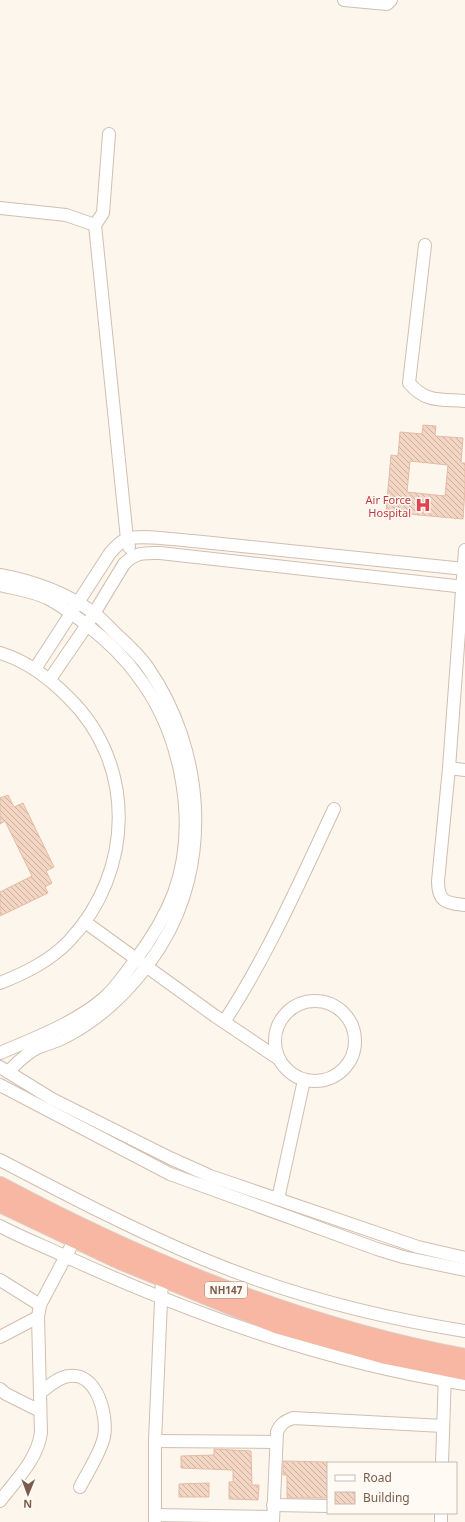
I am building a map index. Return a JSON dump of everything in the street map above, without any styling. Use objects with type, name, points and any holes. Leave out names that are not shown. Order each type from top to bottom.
[{"type":"highway","name":"NH147","points":[[0,1186],[116,1243],[171,1268],[219,1287],[333,1327],[408,1348],[465,1358]]},
{"type":"highway","name":"NH147","points":[[0,1203],[162,1278],[276,1324],[445,1374],[465,1371]]},
{"type":"street","points":[[344,0],[379,4],[387,4],[391,0]]},
{"type":"street","points":[[109,134],[103,213],[95,225],[126,539],[132,556]]},
{"type":"street","points":[[0,208],[66,215],[95,225]]},
{"type":"street","points":[[425,245],[409,383],[416,392],[426,398],[465,401]]},
{"type":"street","points":[[35,669],[110,553],[126,539],[155,538],[193,541],[464,569]]},
{"type":"street","points":[[465,550],[449,768],[438,891],[441,898],[446,902],[465,905]]},
{"type":"street","points":[[50,679],[87,625],[124,564],[132,556],[160,553],[463,587]]},
{"type":"street","points":[[0,575],[50,588],[75,609],[87,625],[137,674],[156,705],[170,737],[180,769],[185,800],[185,830],[174,891],[142,962],[114,1004],[65,1037],[37,1048],[4,1070],[52,1099],[170,1158],[210,1176],[348,1225],[418,1247],[465,1258]]},
{"type":"street","points":[[0,585],[45,598],[75,609],[94,613],[148,667],[163,691],[188,756],[193,784],[196,817],[195,847],[189,878],[176,916],[160,947],[102,1000],[73,1019],[0,1053]]},
{"type":"street","points":[[0,653],[35,669],[50,679],[83,711],[106,750],[118,793],[119,838],[108,882],[85,922],[68,942],[47,959],[24,973],[0,983]]},
{"type":"street","points":[[449,768],[465,770]]},
{"type":"street","points":[[224,1022],[249,983],[266,951],[334,809]]},
{"type":"street","points":[[85,922],[224,1022],[279,1059]]},
{"type":"street","points":[[310,1001],[324,1001],[336,1006],[346,1015],[353,1026],[356,1039],[354,1052],[348,1064],[339,1074],[322,1080],[304,1080],[293,1075],[284,1067],[279,1059],[274,1045],[275,1033],[279,1021],[287,1012],[298,1004],[310,1001]]},
{"type":"street","points":[[278,1199],[304,1080]]},
{"type":"street","points":[[0,1085],[170,1174],[377,1249],[403,1257],[465,1270]]},
{"type":"street","points":[[0,1160],[92,1208],[220,1266],[286,1289],[344,1306],[411,1323],[465,1331]]},
{"type":"street","points":[[0,1226],[161,1299],[299,1348],[336,1358],[445,1374],[465,1384]]},
{"type":"street","points":[[0,1501],[34,1456],[39,1446],[39,1311],[65,1256],[75,1239]]},
{"type":"street","points":[[162,1278],[155,1441],[155,1519],[273,1515],[327,1506]]},
{"type":"street","points":[[0,1280],[39,1311]]},
{"type":"street","points":[[0,1337],[39,1311]]},
{"type":"street","points":[[442,1462],[442,1426],[445,1374]]},
{"type":"street","points":[[40,1393],[62,1378],[75,1376],[88,1381],[100,1400],[104,1418],[104,1435],[102,1444],[80,1487]]},
{"type":"street","points":[[0,1389],[6,1394],[40,1411]]},
{"type":"street","points":[[273,1515],[276,1442],[279,1425],[293,1418],[442,1426]]},
{"type":"street","points":[[155,1441],[276,1442]]},
{"type":"building","points":[[423,425],[436,426],[435,436],[463,438],[461,463],[465,463],[465,488],[463,519],[386,512],[391,455],[398,456],[400,432],[422,434]],"holes":[[[410,461],[448,465],[445,496],[407,492]]]},
{"type":"building","points":[[8,795],[14,807],[23,803],[54,867],[46,871],[52,883],[45,887],[48,893],[0,916],[0,892],[32,876],[5,821],[0,824],[0,798]]},
{"type":"building","points":[[214,1449],[251,1451],[252,1485],[259,1485],[258,1500],[229,1499],[229,1482],[233,1482],[233,1470],[181,1468],[181,1456],[214,1455]]},
{"type":"building","points":[[283,1461],[328,1462],[327,1498],[287,1498],[287,1475],[283,1475]]},
{"type":"building","points":[[209,1483],[209,1497],[179,1497],[179,1484]]},
{"type":"place","name":"Air Force Hospital","points":[[423,505]]}]
